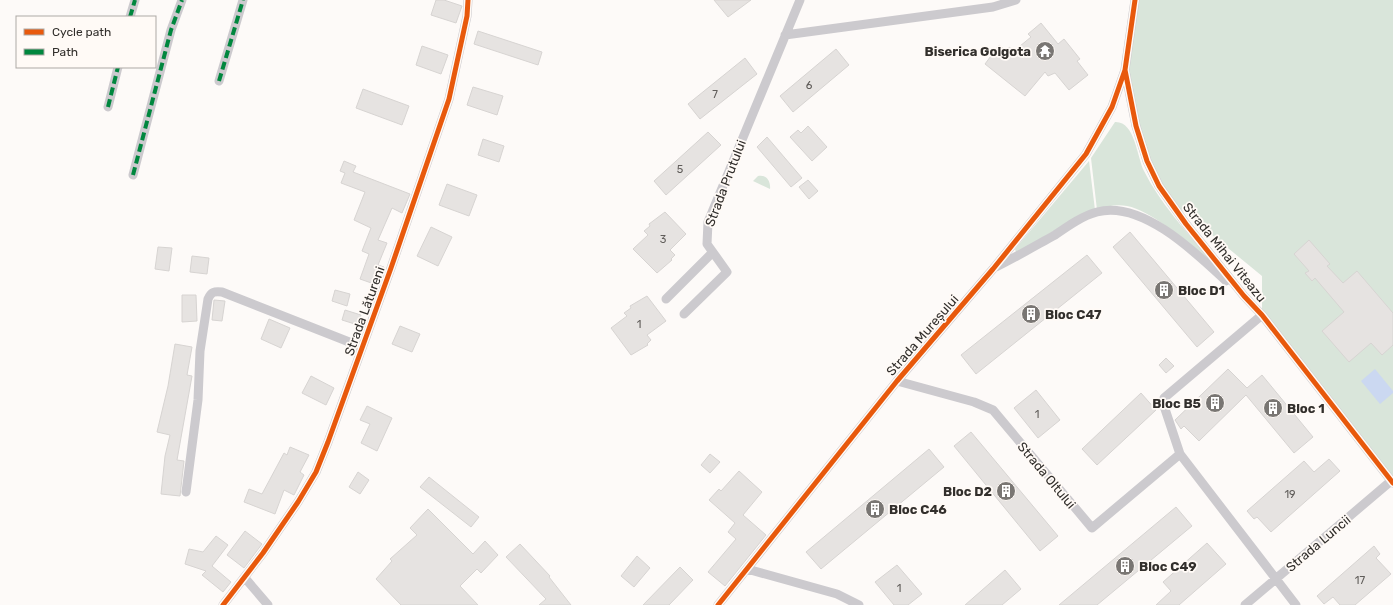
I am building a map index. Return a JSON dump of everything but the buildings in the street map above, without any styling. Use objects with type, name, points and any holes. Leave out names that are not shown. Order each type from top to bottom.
[{"type":"street","points":[[130,16],[135,0]]},
{"type":"street","points":[[133,175],[171,30],[182,0]]},
{"type":"street","points":[[219,81],[243,0]]},
{"type":"street","name":"Strada Lătureni","points":[[223,605],[279,532],[316,472],[391,268],[449,99],[468,16],[468,0]]},
{"type":"street","name":"Strada Prutului","points":[[684,314],[726,272],[707,244],[708,222],[800,0]]},
{"type":"street","points":[[785,35],[993,7],[1016,0]]},
{"type":"street","name":"Strada Mihai Viteazu","points":[[1135,0],[1125,70],[1139,136],[1153,174],[1181,218],[1244,296],[1262,315],[1392,482]]},
{"type":"street","points":[[108,107],[118,68]]},
{"type":"street","name":"Strada Mureșului","points":[[718,605],[897,381],[994,269],[1086,154],[1112,107],[1125,70]]},
{"type":"street","name":"Strada Mureșului","points":[[994,269],[1081,219],[1106,210],[1122,210],[1145,219],[1176,239],[1244,296]]},
{"type":"street","points":[[666,299],[712,253]]},
{"type":"street","name":"Strada Lătureni","points":[[186,492],[198,400],[200,351],[210,294],[215,291],[222,292],[362,347]]},
{"type":"street","points":[[1262,315],[1164,398],[1163,402],[1180,454],[1274,579],[1296,605]]},
{"type":"street","name":"Strada Oltului","points":[[897,381],[974,402],[993,410],[1092,528],[1180,454]]},
{"type":"street","name":"Strada Luncii","points":[[1245,605],[1274,579],[1392,482]]},
{"type":"street","points":[[747,569],[837,594],[859,605]]},
{"type":"street","points":[[245,578],[268,605]]},
{"type":"shaded area","points":[[1135,0],[1393,0],[1393,483],[1262,315],[1262,276],[1167,198],[1159,186],[1130,99],[1127,46]]},
{"type":"shaded area","points":[[1115,122],[1122,123],[1127,127],[1131,133],[1144,171],[1158,195],[1212,262],[1160,221],[1137,209],[1120,205],[1108,206],[1097,210],[1091,158]]},
{"type":"shaded area","points":[[1089,161],[1095,210],[1070,221],[1021,251],[1016,252],[1015,249]]},
{"type":"shaded area","points":[[758,176],[766,177],[770,183],[770,189],[753,181]]},
{"type":"water","points":[[1375,369],[1393,391],[1393,393],[1380,404],[1361,381]]},
{"type":"marked path","points":[[130,16],[135,0]]},
{"type":"marked path","points":[[133,175],[171,30],[182,0]]},
{"type":"marked path","points":[[219,81],[243,0]]},
{"type":"marked path","points":[[108,107],[118,68]]},
{"type":"cycle path","points":[[223,605],[263,553],[298,502],[316,472],[391,268],[449,99],[467,16],[468,0]]},
{"type":"cycle path","points":[[1135,0],[1125,70],[1136,126],[1147,161],[1159,186],[1186,224],[1244,296],[1262,315],[1393,483]]},
{"type":"cycle path","points":[[718,605],[897,381],[993,269],[1086,154],[1112,107],[1125,70]]},
{"type":"place","name":"Biserica Golgota","points":[[1045,51]]},
{"type":"place","name":"Bloc D1","points":[[1164,290]]},
{"type":"place","name":"Bloc C47","points":[[1031,314]]},
{"type":"place","name":"Bloc B5","points":[[1215,403]]},
{"type":"place","name":"Bloc 1","points":[[1273,408]]},
{"type":"place","name":"Bloc D2","points":[[1006,491]]},
{"type":"place","name":"Bloc C46","points":[[875,509]]},
{"type":"place","name":"Bloc C49","points":[[1125,566]]}]
